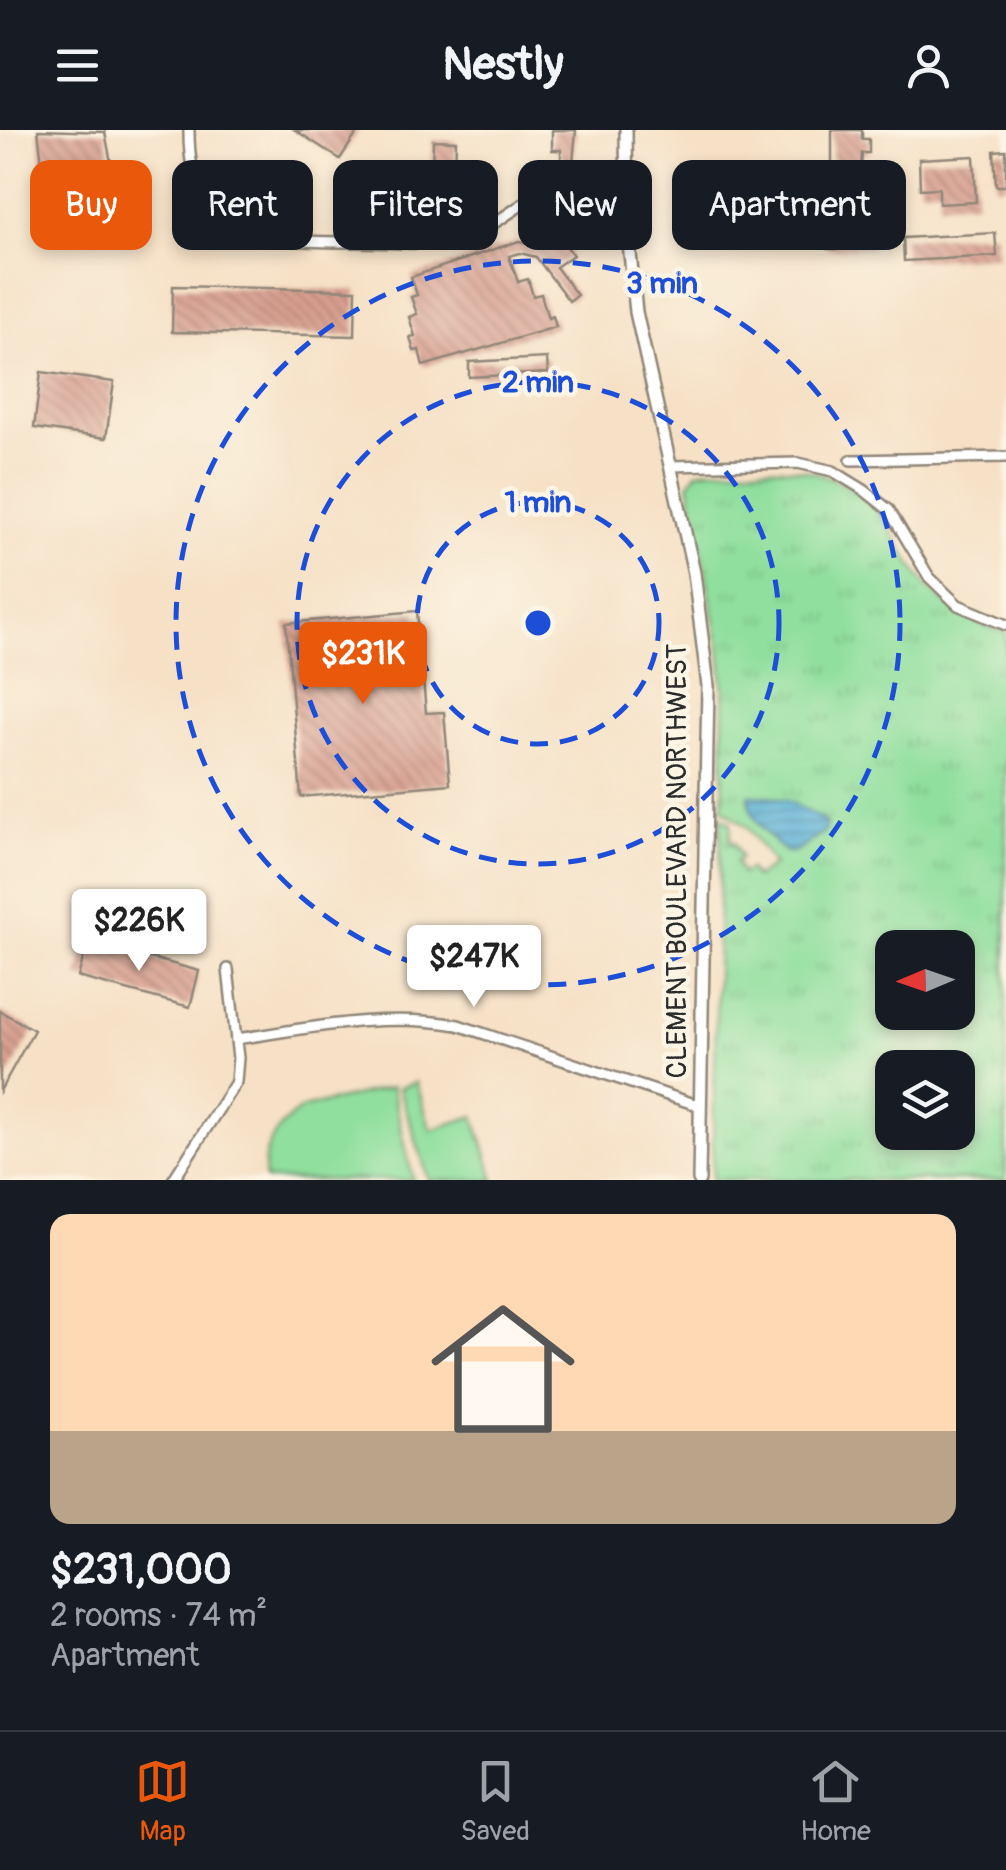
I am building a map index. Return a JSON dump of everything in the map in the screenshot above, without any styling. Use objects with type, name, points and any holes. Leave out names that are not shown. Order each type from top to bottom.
[{"type":"street","points":[[190,130],[190,165],[207,203],[227,223],[268,239],[448,241],[483,230],[518,208]]},
{"type":"street","name":"CLEMENT BOULEVARD NORTHWEST","points":[[626,130],[626,160]]},
{"type":"street","name":"CLEMENT BOULEVARD NORTHWEST","points":[[629,250],[636,312],[698,596],[708,686],[699,1180]]},
{"type":"street","points":[[851,460],[1006,457]]},
{"type":"street","points":[[670,466],[798,462],[833,471],[889,510],[929,577],[958,605],[1006,625]]},
{"type":"street","points":[[173,1180],[236,1082],[236,1039],[228,970]]},
{"type":"street","points":[[236,1039],[361,1021],[430,1020],[458,1025],[700,1106]]},
{"type":"green space","points":[[780,468],[809,471],[842,483],[881,514],[917,573],[935,594],[968,618],[1006,632],[1006,1180],[712,1180],[721,817],[731,823],[730,843],[734,842],[741,857],[736,862],[742,874],[749,869],[755,878],[774,865],[746,826],[723,809],[724,695],[720,649],[689,484],[697,472],[707,469]]},
{"type":"green space","points":[[416,1082],[431,1130],[474,1116],[495,1180],[429,1180],[399,1088]]},
{"type":"green space","points":[[392,1087],[413,1180],[265,1180],[265,1158],[272,1138],[303,1108]]},
{"type":"water","points":[[749,795],[770,796],[796,805],[822,820],[825,831],[796,852],[786,852],[756,820]]},
{"type":"building","points":[[38,130],[105,132],[111,160],[42,160]]},
{"type":"building","points":[[295,130],[359,130],[340,159]]},
{"type":"building","points":[[552,130],[576,130],[573,160],[561,160],[561,150],[552,150]]},
{"type":"building","points":[[832,130],[862,130],[862,139],[869,139],[869,153],[862,153],[862,160],[832,160]]},
{"type":"building","points":[[433,140],[456,141],[455,160],[432,160]]},
{"type":"building","points":[[1006,150],[1006,186],[996,186],[994,151]]},
{"type":"building","points":[[974,156],[976,202],[939,204],[939,188],[920,189],[919,159]]},
{"type":"building","points":[[995,233],[997,256],[904,261],[906,238]]},
{"type":"building","points":[[518,241],[518,250],[569,250],[573,255],[556,267],[577,295],[569,301],[536,257],[520,253],[509,256],[518,282],[528,279],[533,296],[541,294],[548,318],[553,316],[556,327],[423,366],[410,337],[415,336],[409,317],[417,314],[411,297],[417,295],[411,277]]},
{"type":"building","points":[[173,286],[356,290],[355,336],[172,332]]},
{"type":"building","points":[[547,358],[548,373],[469,377],[469,362]]},
{"type":"building","points":[[41,372],[114,382],[106,438],[34,428]]},
{"type":"building","points":[[417,611],[426,713],[444,712],[450,784],[301,797],[286,623]]},
{"type":"building","points":[[88,941],[199,971],[190,1007],[78,977]]},
{"type":"building","points":[[0,1011],[34,1030],[0,1091]]}]
